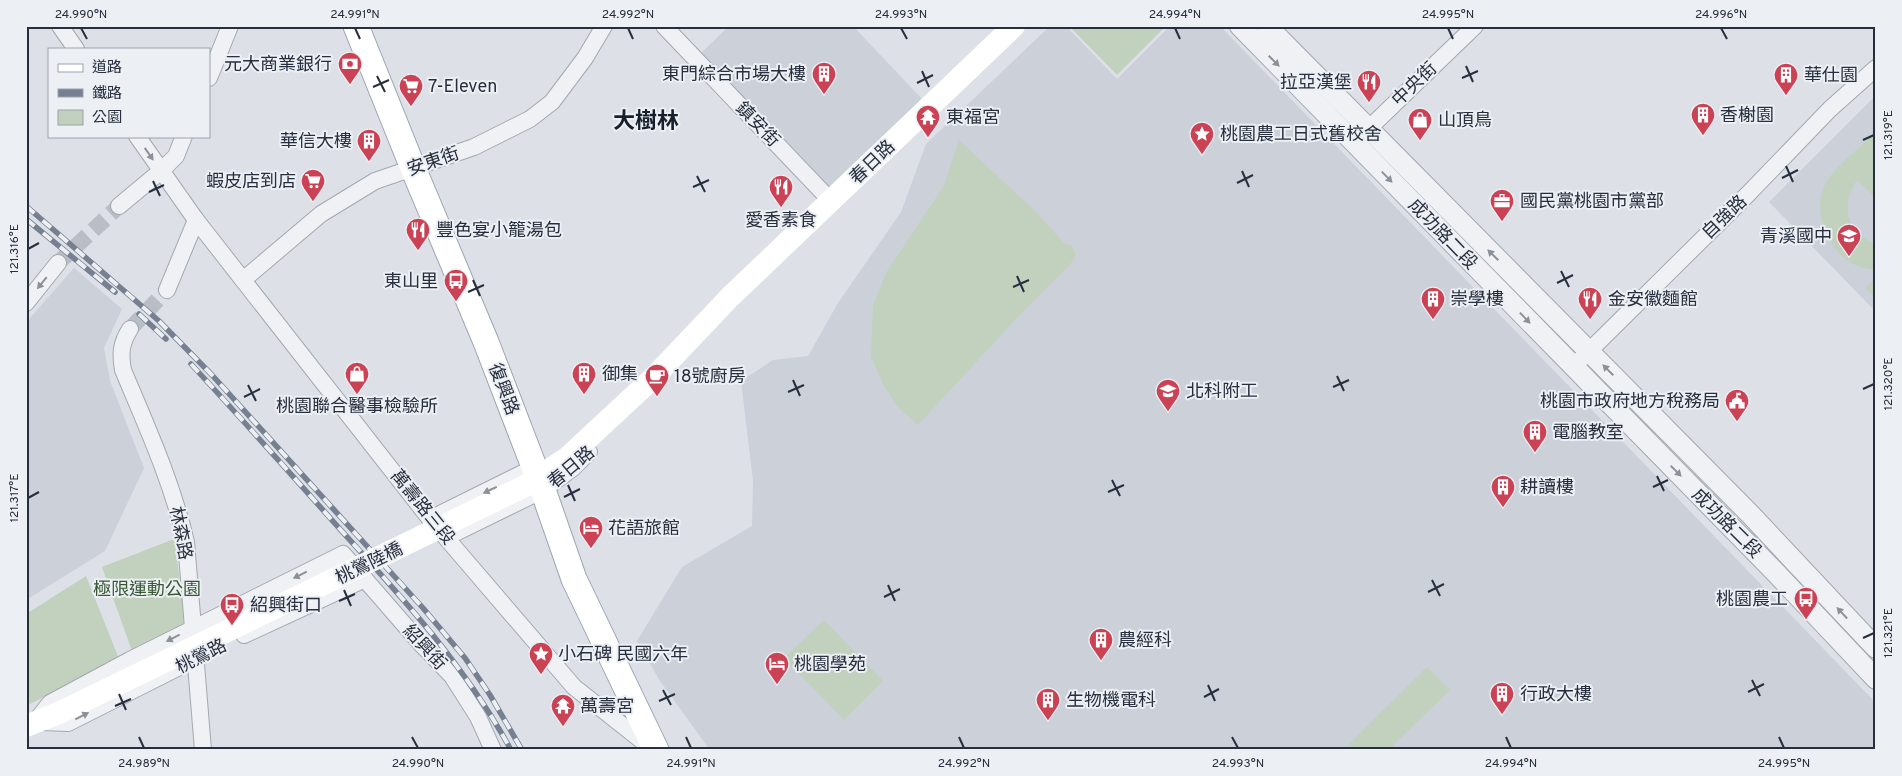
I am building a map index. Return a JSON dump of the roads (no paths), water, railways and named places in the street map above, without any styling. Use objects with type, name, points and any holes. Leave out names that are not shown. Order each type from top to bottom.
[{"type":"main road","name":"復興路","points":[[356,26],[412,168],[486,342],[539,479],[574,579],[655,750]]},
{"type":"main road","name":"春日路","points":[[653,378],[730,297],[1014,26]]},
{"type":"main road","name":"桃鶯陸橋","points":[[29,720],[61,712],[525,486],[567,458],[653,378]]},
{"type":"street","points":[[60,26],[75,48]]},
{"type":"street","points":[[210,76],[230,26]]},
{"type":"street","name":"安東街","points":[[243,280],[322,214],[376,181],[474,147],[530,120],[552,102],[585,58],[604,26]]},
{"type":"street","name":"鎮安街","points":[[664,26],[831,201]]},
{"type":"street","name":"成功路二段","points":[[1240,26],[1361,136],[1589,351],[1732,495],[1876,648]]},
{"type":"street","name":"成功路二段","points":[[1267,26],[1361,136],[1573,367],[1778,574],[1876,679]]},
{"type":"street","name":"中央街","points":[[1361,136],[1475,26]]},
{"type":"street","name":"自強路","points":[[1573,367],[1749,193],[1830,109],[1876,68]]},
{"type":"street","points":[[138,138],[194,217],[167,290]]},
{"type":"street","points":[[119,206],[176,156],[183,138]]},
{"type":"street","name":"萬壽路三段","points":[[194,217],[430,519],[574,687],[655,750]]},
{"type":"street","points":[[26,303],[58,263]]},
{"type":"street","name":"春日路","points":[[447,537],[539,479],[558,454],[583,434],[640,378],[730,297]]},
{"type":"street","name":"春日路","points":[[430,519],[573,468],[658,388],[730,297]]},
{"type":"street","name":"林森路","points":[[130,329],[123,340],[120,355],[123,370],[163,466],[180,516],[186,542],[204,750]]},
{"type":"street","points":[[1654,449],[1670,432]]},
{"type":"street","points":[[1716,511],[1732,495]]},
{"type":"street","name":"桃鶯路","points":[[29,720],[50,704],[130,660],[344,554]]},
{"type":"street","name":"紹興街","points":[[344,554],[422,645],[452,676],[478,717],[493,750]]},
{"type":"street","name":"桃鶯路","points":[[29,720],[68,723],[196,658],[365,579]]},
{"type":"street","points":[[216,616],[227,643]]},
{"type":"tunnel","points":[[58,263],[119,206]]},
{"type":"tunnel","points":[[130,329],[167,290]]},
{"type":"railway","points":[[26,206],[159,321],[212,375],[423,608],[465,658],[490,695],[522,750]]},
{"type":"railway","points":[[26,219],[115,292]]},
{"type":"railway","points":[[139,314],[166,339]]},
{"type":"railway","points":[[191,364],[386,580],[432,634],[474,690],[511,750]]},
{"type":"place","name":"元大商業銀行","points":[[350,85]]},
{"type":"place","name":"東門綜合市場大樓","points":[[824,95]]},
{"type":"place","name":"華仕園","points":[[1786,96]]},
{"type":"place","name":"拉亞漢堡","points":[[1369,103]]},
{"type":"place","name":"7-Eleven","points":[[411,107]]},
{"type":"place","name":"香榭園","points":[[1703,136]]},
{"type":"place","name":"東福宮","points":[[928,138]]},
{"type":"place","name":"山頂鳥","points":[[1420,141]]},
{"type":"place","name":"桃園農工日式舊校舍","points":[[1202,155]]},
{"type":"place","name":"華信大樓","points":[[369,162]]},
{"type":"place","name":"蝦皮店到店","points":[[313,202]]},
{"type":"place","name":"愛香素食","points":[[781,208]]},
{"type":"place","name":"國民黨桃園市黨部","points":[[1502,222]]},
{"type":"place","name":"豐色宴小籠湯包","points":[[418,251]]},
{"type":"place","name":"青溪國中","points":[[1849,257]]},
{"type":"place","name":"東山里","points":[[456,302]]},
{"type":"place","name":"崇學樓","points":[[1433,320]]},
{"type":"place","name":"金安徽麵館","points":[[1590,320]]},
{"type":"place","name":"桃園聯合醫事檢驗所","points":[[357,395]]},
{"type":"place","name":"御集","points":[[584,395]]},
{"type":"place","name":"18號廚房","points":[[657,397]]},
{"type":"place","name":"北科附工","points":[[1168,412]]},
{"type":"place","name":"桃園市政府地方稅務局","points":[[1737,422]]},
{"type":"place","name":"電腦教室","points":[[1535,453]]},
{"type":"place","name":"耕讀樓","points":[[1503,508]]},
{"type":"place","name":"花語旅館","points":[[591,549]]},
{"type":"place","name":"桃園農工","points":[[1806,620]]},
{"type":"place","name":"紹興街口","points":[[232,626]]},
{"type":"place","name":"農經科","points":[[1101,661]]},
{"type":"place","name":"小石碑 民國六年","points":[[541,675]]},
{"type":"place","name":"桃園學苑","points":[[777,685]]},
{"type":"place","name":"行政大樓","points":[[1502,715]]},
{"type":"place","name":"生物機電科","points":[[1048,721]]},
{"type":"place","name":"萬壽宮","points":[[563,727]]},
{"type":"district","name":"大樹林","points":[[646,120]]},
{"type":"park label","name":"極限運動公園","points":[[147,589]]}]
